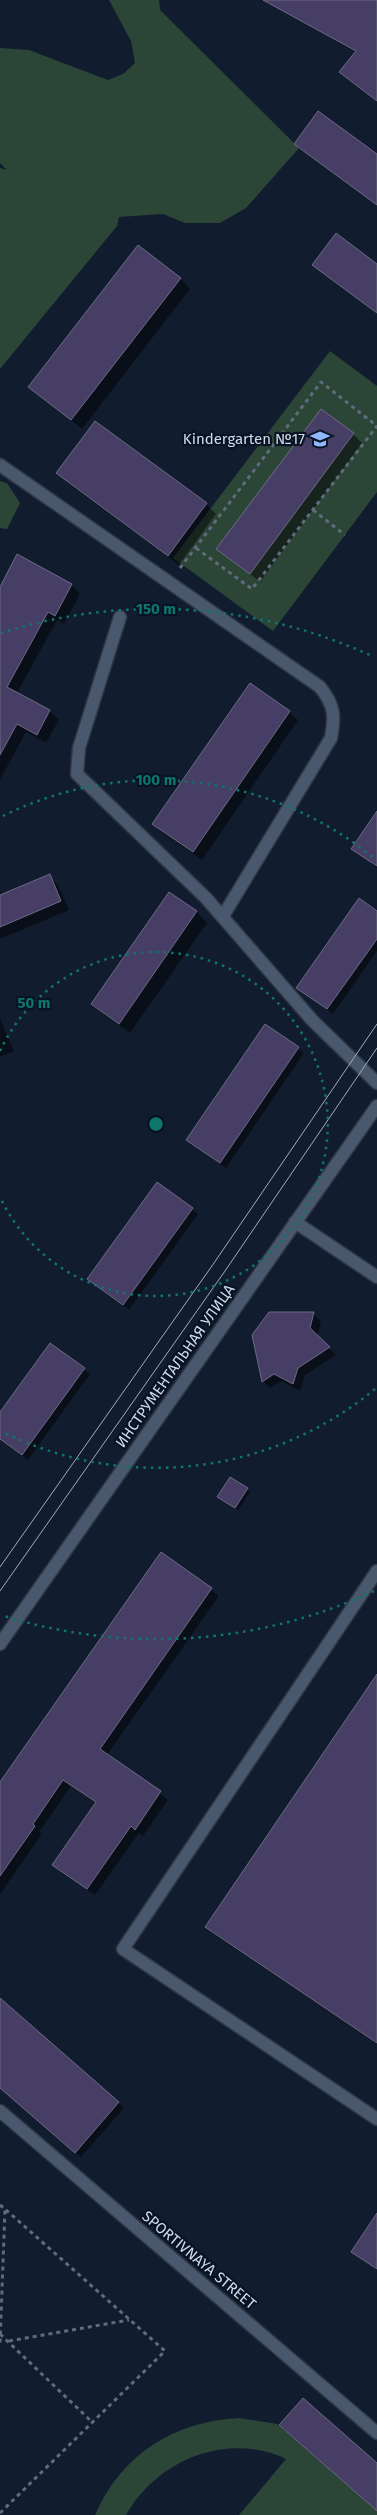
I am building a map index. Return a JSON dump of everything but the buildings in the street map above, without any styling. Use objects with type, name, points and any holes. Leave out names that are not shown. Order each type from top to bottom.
[{"type":"street","points":[[0,465],[320,688],[330,701],[334,719],[331,738],[223,916]]},
{"type":"street","points":[[120,617],[79,748],[77,774],[223,916],[312,1020],[377,1083]]},
{"type":"street","name":"ИНСТРУМЕНТАЛЬНАЯ УЛИЦА","points":[[0,1644],[377,1106]]},
{"type":"street","points":[[296,1222],[377,1277]]},
{"type":"street","points":[[377,1571],[123,1949],[377,2119]]},
{"type":"street","name":"SPORTIVNAYA STREET","points":[[0,2111],[377,2433]]},
{"type":"path","points":[[170,583],[196,548],[321,382],[377,426],[252,590],[196,548]]},
{"type":"path","points":[[313,510],[345,534]]},
{"type":"path","points":[[0,2205],[165,2351],[0,2513]]},
{"type":"path","points":[[0,2344],[2,2216],[5,2209]]},
{"type":"path","points":[[9,2341],[130,2320]]},
{"type":"path","points":[[0,2336],[9,2341],[92,2423]]},
{"type":"green space","points":[[109,0],[159,0],[160,10],[299,148],[246,208],[220,223],[185,223],[163,214],[119,217],[117,226],[0,369],[0,168],[7,170],[0,163],[0,48],[29,50],[108,80],[123,74],[135,63],[131,41]]},
{"type":"green space","name":"Kindergarten №17","points":[[330,351],[377,386],[377,492],[273,631],[173,558]]},
{"type":"green space","points":[[0,481],[7,483],[20,503],[7,529],[0,528]]},
{"type":"green space","points":[[239,2418],[277,2424],[377,2511],[377,2515],[239,2515],[286,2459],[263,2451],[240,2448],[218,2450],[195,2456],[175,2466],[156,2479],[139,2496],[126,2515],[95,2515],[119,2475],[152,2445],[172,2434],[193,2426]]},
{"type":"tram line","points":[[0,1567],[214,1263],[377,1024]]},
{"type":"tram line","points":[[0,1591],[225,1271],[377,1048]]},
{"type":"place","name":"Kindergarten №17","points":[[320,439]]}]
